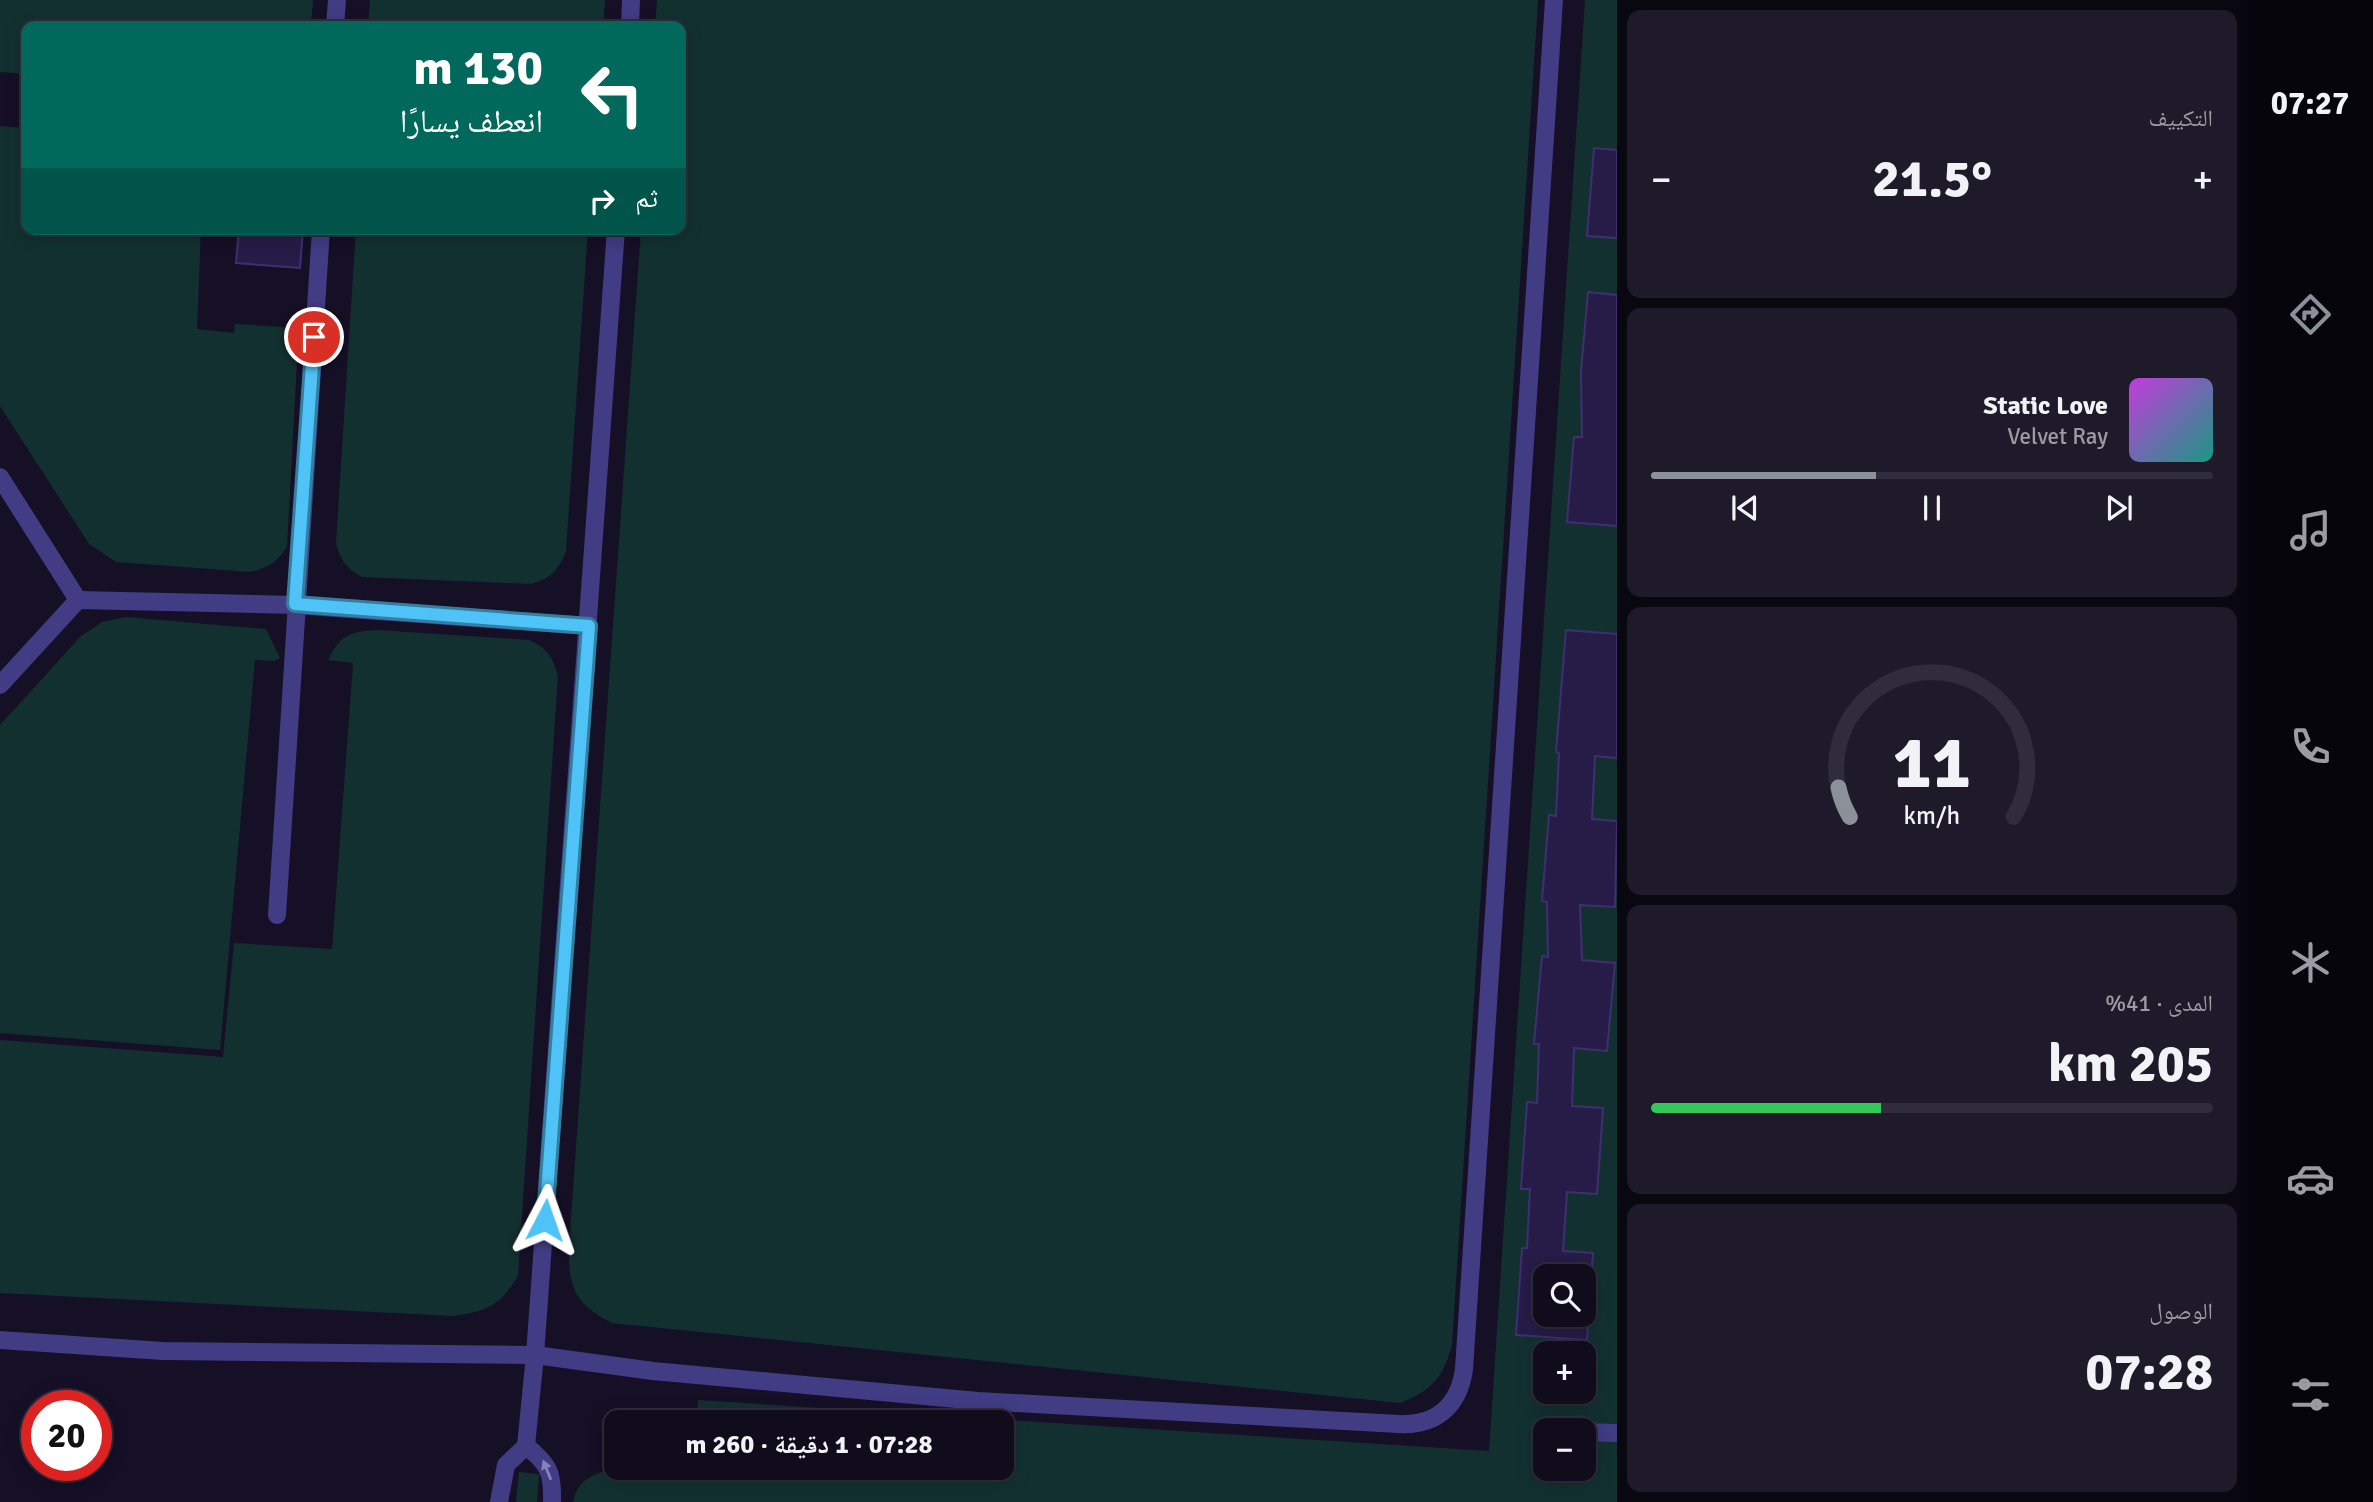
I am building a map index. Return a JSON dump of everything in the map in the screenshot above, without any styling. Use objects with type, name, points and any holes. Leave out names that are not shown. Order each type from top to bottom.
[{"type":"street","points":[[335,21],[337,0]]},
{"type":"street","points":[[630,21],[631,0]]},
{"type":"street","points":[[0,1340],[163,1351],[535,1355],[653,1371],[1006,1403],[1412,1425],[1426,1422],[1449,1407],[1462,1383],[1465,1355],[1554,0]]},
{"type":"street","points":[[277,915],[321,235]]},
{"type":"street","points":[[499,1502],[506,1465],[526,1446],[535,1355],[616,235]]},
{"type":"street","points":[[0,477],[78,600]]},
{"type":"street","points":[[0,685],[78,600],[295,604],[589,626]]},
{"type":"street","points":[[1596,1432],[1617,1433]]},
{"type":"street","points":[[526,1446],[546,1463],[550,1474],[552,1502]]},
{"type":"green space","points":[[0,0],[313,0],[311,21],[21,21],[21,74],[0,72]]},
{"type":"green space","points":[[370,0],[605,0],[603,21],[368,21]]},
{"type":"green space","points":[[657,0],[1538,0],[1452,1345],[1440,1375],[1420,1394],[1400,1403],[612,1323],[590,1309],[576,1293],[570,1273],[569,1246],[641,235],[686,235],[686,21],[655,21]]},
{"type":"green space","points":[[1585,0],[1617,0],[1617,1502],[573,1502],[579,1487],[590,1477],[604,1471],[604,1480],[1014,1480],[1014,1420],[1489,1451]]},
{"type":"green space","points":[[0,126],[21,128],[21,235],[201,235],[197,329],[234,333],[235,324],[284,327],[293,332],[298,343],[287,547],[272,564],[250,572],[116,562],[89,544],[0,406]]},
{"type":"green space","points":[[356,235],[588,235],[566,551],[557,569],[549,577],[530,584],[362,577],[348,567],[336,543]]},
{"type":"green space","points":[[126,617],[266,629],[280,658],[274,661],[255,660],[220,1050],[0,1033],[0,725],[81,636],[102,622]]},
{"type":"green space","points":[[377,630],[529,640],[548,654],[558,676],[518,1275],[506,1294],[492,1305],[475,1312],[453,1316],[0,1293],[0,1040],[223,1057],[234,943],[332,949],[353,663],[328,660],[346,636]]},
{"type":"green space","points":[[698,1400],[853,1410],[697,1410]]},
{"type":"green space","points":[[519,1472],[539,1474],[537,1502],[516,1502]]},
{"type":"building","points":[[1594,148],[1617,150],[1617,238],[1587,236]]},
{"type":"building","points":[[238,235],[303,235],[300,268],[236,263]]},
{"type":"building","points":[[1588,292],[1617,295],[1617,526],[1567,522],[1574,437],[1582,437],[1581,371]]},
{"type":"building","points":[[1566,630],[1617,634],[1617,758],[1595,756],[1592,819],[1617,821],[1615,907],[1580,905],[1582,960],[1615,963],[1607,1051],[1574,1048],[1572,1106],[1603,1108],[1597,1194],[1567,1192],[1563,1251],[1593,1253],[1592,1264],[1533,1264],[1533,1327],[1588,1327],[1587,1340],[1516,1335],[1522,1248],[1527,1248],[1530,1189],[1521,1189],[1527,1102],[1537,1103],[1539,1044],[1534,1044],[1542,956],[1548,957],[1547,902],[1542,901],[1549,815],[1556,816],[1559,753],[1556,752]]},
{"type":"route","points":[[314,337],[295,604],[589,626],[545,1220]]}]
